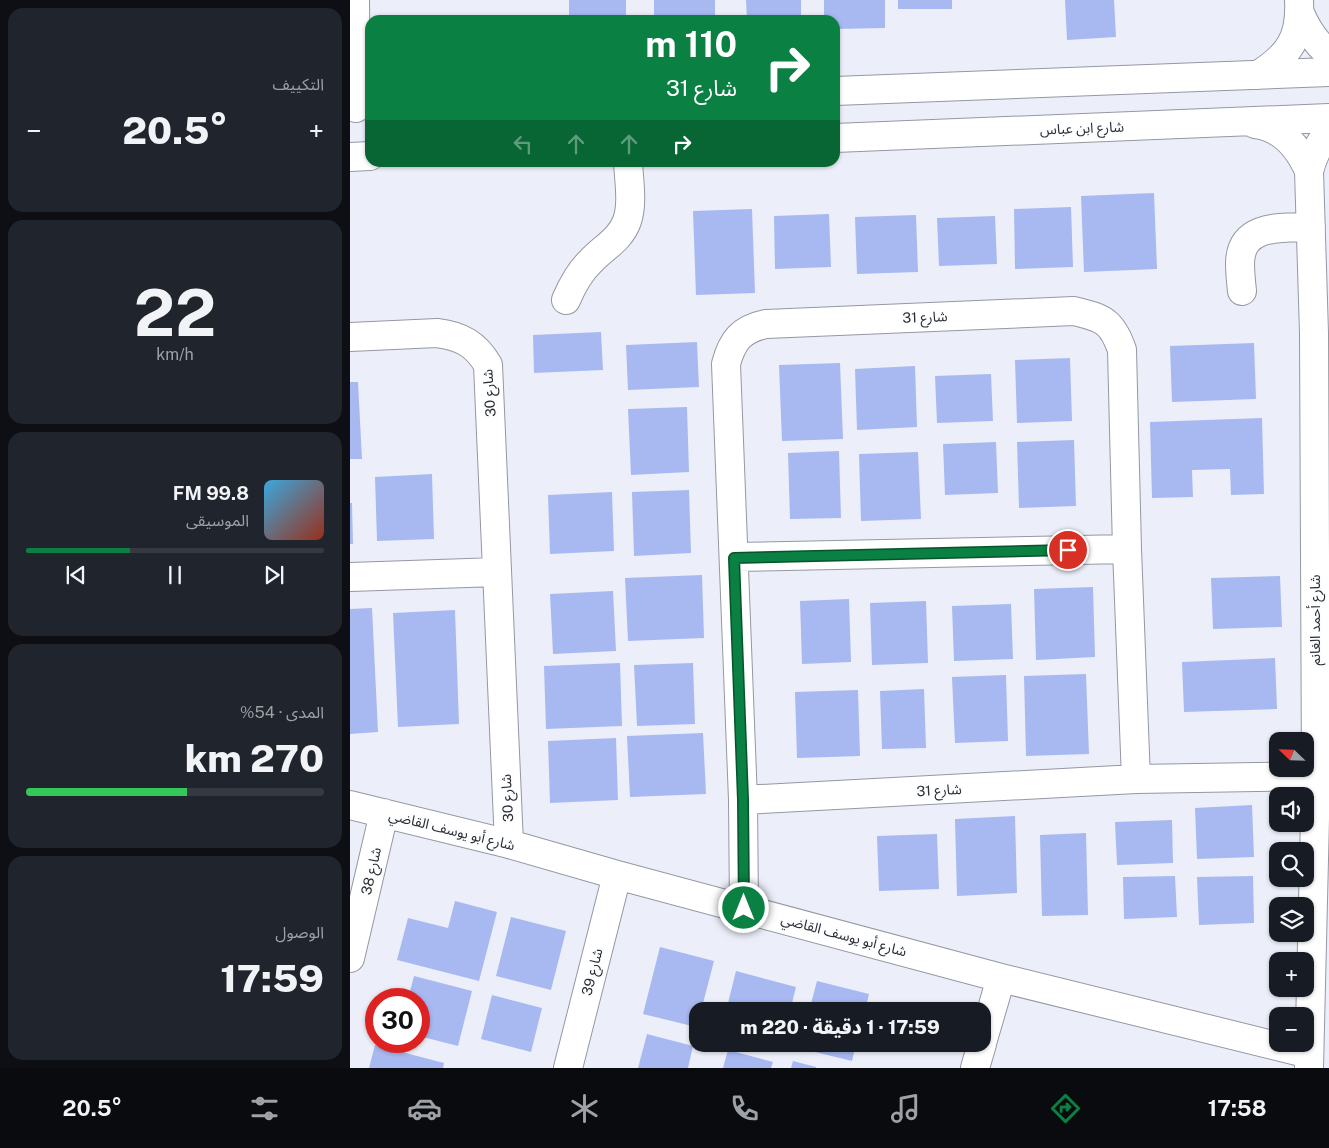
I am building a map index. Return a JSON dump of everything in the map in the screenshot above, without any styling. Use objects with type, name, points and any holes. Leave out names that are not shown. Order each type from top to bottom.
[{"type":"street","points":[[354,0],[359,108]]},
{"type":"street","points":[[1299,7],[1308,30],[1319,45],[1329,54]]},
{"type":"street","points":[[1258,74],[1275,64],[1288,50],[1297,32],[1299,7]]},
{"type":"street","points":[[840,92],[1329,72]]},
{"type":"street","name":"شارع ابن عباس","points":[[840,138],[1329,118]]},
{"type":"street","name":"شارع أحمد الغانم","points":[[1243,122],[1260,124],[1277,131],[1291,142],[1302,155],[1309,171]]},
{"type":"street","name":"شارع أحمد الغانم","points":[[1309,1061],[1316,776],[1321,333],[1311,227],[1309,171],[1315,153],[1329,133]]},
{"type":"street","points":[[350,156],[365,156]]},
{"type":"street","points":[[566,300],[580,272],[591,260],[614,242],[625,226],[630,207],[628,167]]},
{"type":"street","points":[[1242,291],[1240,263],[1242,251],[1255,234],[1265,229],[1311,227]]},
{"type":"street","name":"شارع 31","points":[[744,908],[743,800],[726,364],[728,353],[734,342],[752,327],[766,324],[1074,311],[1089,314],[1110,325],[1116,333],[1122,350],[1136,779]]},
{"type":"street","name":"شارع 30","points":[[350,337],[437,333],[452,335],[469,342],[482,354],[488,365],[509,844]]},
{"type":"street","points":[[734,558],[1127,549]]},
{"type":"street","points":[[350,577],[497,572]]},
{"type":"street","name":"شارع 31","points":[[743,800],[1136,779],[1316,776]]},
{"type":"street","name":"شارع أبو يوسف القاضي","points":[[350,805],[509,844],[617,875],[1309,1061]]},
{"type":"street","name":"شارع 38","points":[[350,958],[384,814]]},
{"type":"street","name":"شارع 39","points":[[568,1068],[617,875]]},
{"type":"street","points":[[991,1012],[1001,978]]},
{"type":"street","points":[[975,1068],[979,1052]]},
{"type":"building","points":[[569,0],[626,0],[626,15],[569,15]]},
{"type":"building","points":[[654,0],[715,0],[715,15],[654,15]]},
{"type":"building","points":[[746,0],[801,0],[801,15],[747,15]]},
{"type":"building","points":[[824,0],[885,0],[885,28],[840,29],[840,15],[824,15]]},
{"type":"building","points":[[898,0],[952,0],[952,9],[898,9]]},
{"type":"building","points":[[1065,0],[1114,0],[1116,37],[1067,40]]},
{"type":"building","points":[[1154,193],[1157,269],[1084,272],[1081,196]]},
{"type":"building","points":[[1071,207],[1073,267],[1015,269],[1014,209]]},
{"type":"building","points":[[752,209],[755,293],[696,295],[693,211]]},
{"type":"building","points":[[829,214],[831,267],[775,269],[774,216]]},
{"type":"building","points":[[916,215],[918,272],[857,274],[855,217]]},
{"type":"building","points":[[995,216],[997,264],[939,266],[937,218]]},
{"type":"building","points":[[601,332],[603,370],[534,373],[533,335]]},
{"type":"building","points":[[697,342],[699,387],[628,390],[626,345]]},
{"type":"building","points":[[1254,343],[1256,399],[1172,402],[1170,346]]},
{"type":"building","points":[[1070,358],[1072,421],[1017,423],[1015,360]]},
{"type":"building","points":[[840,363],[843,439],[782,441],[779,365]]},
{"type":"building","points":[[915,366],[917,427],[857,430],[855,369]]},
{"type":"building","points":[[991,374],[993,421],[937,423],[935,376]]},
{"type":"building","points":[[350,382],[358,382],[362,459],[350,459]]},
{"type":"building","points":[[687,407],[689,472],[631,475],[628,409]]},
{"type":"building","points":[[1262,418],[1264,494],[1231,495],[1230,469],[1192,470],[1193,497],[1152,498],[1150,422]]},
{"type":"building","points":[[1074,440],[1076,506],[1019,508],[1017,442]]},
{"type":"building","points":[[996,442],[998,493],[945,495],[943,444]]},
{"type":"building","points":[[839,451],[841,518],[790,519],[788,453]]},
{"type":"building","points":[[918,452],[921,519],[861,521],[859,454]]},
{"type":"building","points":[[432,474],[434,539],[377,541],[375,477]]},
{"type":"building","points":[[689,490],[691,553],[634,556],[632,492]]},
{"type":"building","points":[[612,492],[614,551],[550,554],[548,495]]},
{"type":"building","points":[[350,503],[352,503],[353,544],[350,544]]},
{"type":"building","points":[[702,575],[704,638],[628,641],[625,578]]},
{"type":"building","points":[[1280,576],[1282,627],[1213,629],[1211,578]]},
{"type":"building","points":[[1093,587],[1095,657],[1036,660],[1034,589]]},
{"type":"building","points":[[613,591],[616,651],[553,654],[550,594]]},
{"type":"building","points":[[849,599],[851,662],[802,664],[800,601]]},
{"type":"building","points":[[926,601],[928,663],[872,665],[870,603]]},
{"type":"building","points":[[1011,604],[1013,659],[954,661],[952,606]]},
{"type":"building","points":[[372,608],[378,732],[350,734],[350,609]]},
{"type":"building","points":[[455,610],[459,724],[398,727],[393,613]]},
{"type":"building","points":[[1275,658],[1277,709],[1184,712],[1182,662]]},
{"type":"building","points":[[620,663],[622,726],[546,729],[544,666]]},
{"type":"building","points":[[693,663],[695,724],[637,726],[634,665]]},
{"type":"building","points":[[1086,674],[1089,754],[1026,756],[1024,676]]},
{"type":"building","points":[[1006,675],[1008,741],[955,743],[952,677]]},
{"type":"building","points":[[924,689],[926,748],[882,749],[880,691]]},
{"type":"building","points":[[858,690],[860,756],[797,758],[795,692]]},
{"type":"building","points":[[703,733],[706,794],[630,797],[627,736]]},
{"type":"building","points":[[616,738],[618,800],[550,803],[548,741]]},
{"type":"building","points":[[1252,805],[1254,857],[1197,859],[1195,808]]},
{"type":"building","points":[[1015,816],[1017,893],[957,896],[955,819]]},
{"type":"building","points":[[1172,820],[1173,863],[1117,865],[1115,822]]},
{"type":"building","points":[[1086,833],[1088,915],[1042,916],[1040,835]]},
{"type":"building","points":[[937,834],[939,889],[879,891],[877,836]]},
{"type":"building","points":[[1175,876],[1177,917],[1124,919],[1123,877]]},
{"type":"building","points":[[1253,876],[1254,923],[1199,925],[1197,877]]},
{"type":"building","points":[[455,901],[497,912],[479,981],[397,960],[408,918],[448,928]]},
{"type":"building","points":[[511,917],[566,931],[551,990],[496,976]]},
{"type":"building","points":[[660,947],[714,961],[703,1002],[689,1002],[689,1025],[643,1014]]},
{"type":"building","points":[[736,971],[796,987],[792,1002],[728,1002]]},
{"type":"building","points":[[414,976],[472,991],[458,1046],[430,1039],[430,988],[411,988]]},
{"type":"building","points":[[817,981],[869,994],[867,1002],[811,1002]]},
{"type":"building","points":[[492,995],[542,1008],[531,1052],[481,1039]]},
{"type":"building","points":[[647,1034],[689,1045],[689,1052],[692,1052],[688,1068],[638,1068]]},
{"type":"building","points":[[727,1052],[736,1052],[773,1062],[771,1068],[723,1068]]},
{"type":"building","points":[[815,1052],[854,1052],[852,1061]]},
{"type":"building","points":[[373,1053],[406,1053],[444,1063],[443,1068],[369,1068]]},
{"type":"building","points":[[793,1061],[816,1067],[816,1068],[791,1068]]},
{"type":"route","points":[[744,908],[743,800],[734,558],[1068,550]]}]
